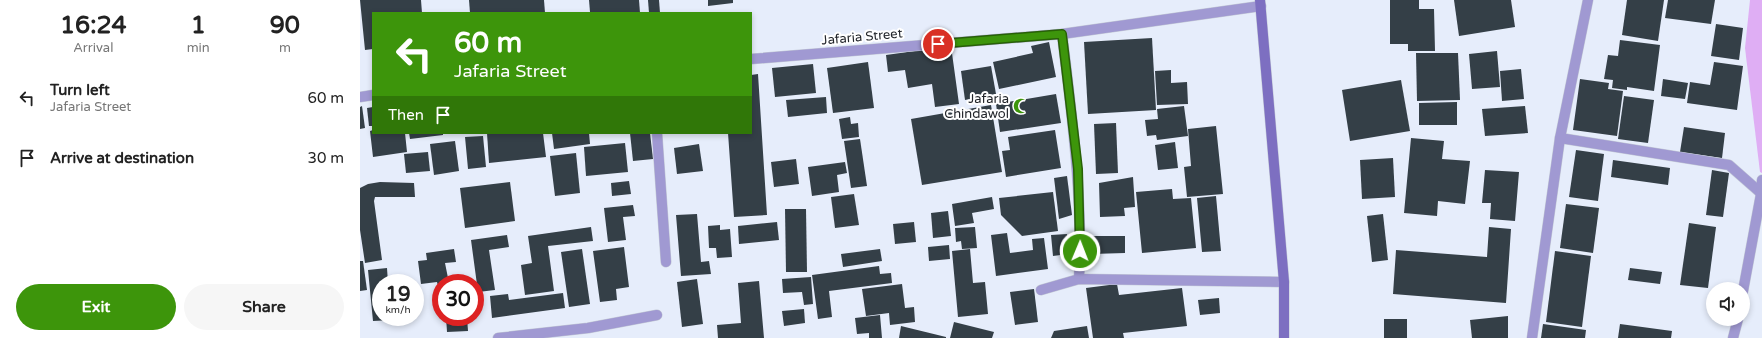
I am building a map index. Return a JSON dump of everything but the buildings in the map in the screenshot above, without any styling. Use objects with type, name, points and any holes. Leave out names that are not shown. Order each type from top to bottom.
[{"type":"main road","points":[[1261,3],[1284,282],[1284,338]]},
{"type":"street","points":[[1532,338],[1560,138],[1588,0]]},
{"type":"street","name":"Jafaria Street","points":[[752,59],[1062,34],[1261,3]]},
{"type":"street","points":[[1062,34],[1078,169],[1081,237],[1079,280]]},
{"type":"street","points":[[360,97],[372,95]]},
{"type":"street","points":[[657,134],[666,262]]},
{"type":"street","points":[[1560,138],[1729,165],[1762,194]]},
{"type":"street","points":[[1745,282],[1762,194],[1762,180]]},
{"type":"street","points":[[1041,290],[1079,280],[1284,282]]},
{"type":"street","points":[[498,338],[588,328],[657,315]]},
{"type":"street","points":[[1733,338],[1736,326]]},
{"type":"shaded area","points":[[1750,0],[1762,0],[1762,173],[1760,172],[1745,48]]},
{"type":"place","name":"Jafaria Chindawol","points":[[1021,106]]},
{"type":"route","points":[[938,44],[1062,34],[1078,169],[1081,237],[1080,251]]}]
